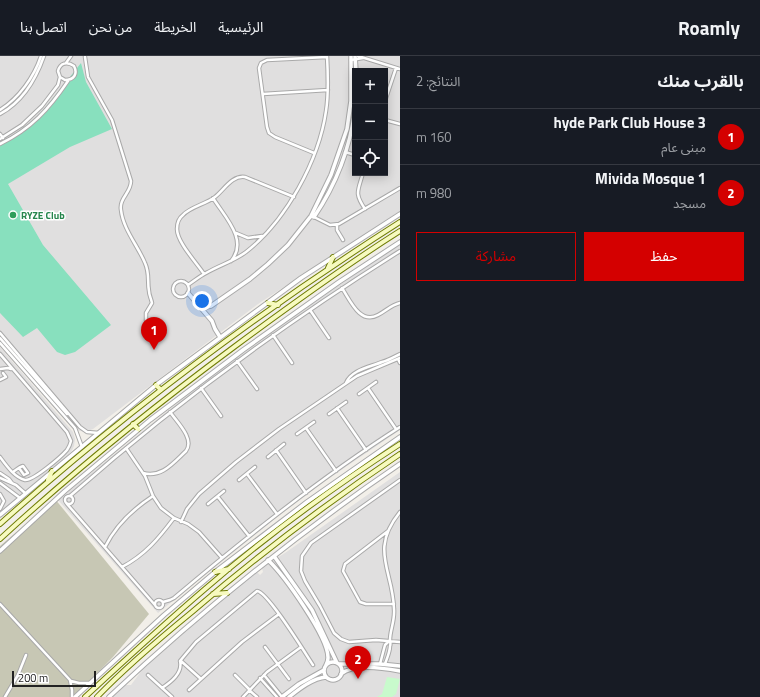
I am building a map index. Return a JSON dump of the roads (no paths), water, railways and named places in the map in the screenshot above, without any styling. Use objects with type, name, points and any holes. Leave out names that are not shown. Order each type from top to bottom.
[{"type":"main road","points":[[0,524],[110,430],[161,390],[328,268],[400,222]]},
{"type":"main road","points":[[0,539],[52,492],[133,424],[195,375],[340,270],[400,231]]},
{"type":"main road","points":[[328,268],[332,257]]},
{"type":"main road","points":[[268,303],[278,305]]},
{"type":"main road","points":[[261,316],[262,320],[266,323]]},
{"type":"main road","points":[[254,322],[257,329]]},
{"type":"main road","points":[[156,385],[161,390]]},
{"type":"main road","points":[[133,424],[138,429]]},
{"type":"main road","points":[[107,426],[110,430]]},
{"type":"main road","points":[[85,697],[156,631],[229,569],[307,509],[400,444]]},
{"type":"main road","points":[[97,697],[163,636],[212,594],[295,528],[400,454]]},
{"type":"main road","points":[[48,482],[52,472]]},
{"type":"main road","points":[[215,572],[229,569]]},
{"type":"main road","points":[[212,594],[227,593]]},
{"type":"street","points":[[0,134],[1,138],[15,131],[35,114],[58,85],[60,77],[58,71],[59,67],[66,63],[71,56]]},
{"type":"street","points":[[0,110],[8,105],[23,88],[42,57]]},
{"type":"street","points":[[0,114],[11,107],[24,94],[35,77],[42,57]]},
{"type":"street","points":[[85,57],[88,77],[112,120],[131,182],[130,188],[123,199],[121,208],[127,227],[147,268],[149,278],[148,290],[152,303],[146,313],[146,321]]},
{"type":"street","points":[[188,285],[204,274],[230,262],[248,251],[264,235],[280,217],[294,197],[305,176],[314,153],[325,118],[328,90],[327,57],[264,60],[259,68],[269,133],[275,137],[314,153]]},
{"type":"street","points":[[354,58],[362,58],[400,70]]},
{"type":"street","points":[[354,58],[356,68]]},
{"type":"street","points":[[313,216],[332,175],[346,129],[351,101],[354,58]]},
{"type":"street","points":[[0,144],[17,135],[39,118],[52,103],[68,80],[73,78],[76,72],[74,66],[66,63]]},
{"type":"street","points":[[388,92],[396,68]]},
{"type":"street","points":[[60,77],[63,80],[68,80]]},
{"type":"street","points":[[262,94],[328,90]]},
{"type":"street","points":[[388,121],[400,124]]},
{"type":"street","points":[[202,308],[211,306],[250,279],[288,245],[313,216],[332,186],[345,152],[352,125]]},
{"type":"street","points":[[345,152],[352,154]]},
{"type":"street","points":[[362,176],[357,195],[365,209]]},
{"type":"street","points":[[204,274],[179,238],[177,226],[180,217],[186,211],[213,198],[233,180],[242,177],[294,197]]},
{"type":"street","points":[[313,216],[326,223],[337,225],[400,188]]},
{"type":"street","points":[[213,198],[238,239],[238,248],[235,256],[230,262]]},
{"type":"street","points":[[0,515],[156,385],[332,257],[400,214]]},
{"type":"street","points":[[337,225],[337,230],[343,240]]},
{"type":"street","points":[[234,231],[248,238],[256,238],[264,235]]},
{"type":"street","points":[[0,551],[65,491],[138,429],[243,350],[339,282],[400,242]]},
{"type":"street","points":[[163,602],[162,608],[158,608],[155,605],[67,504],[65,498],[66,496],[70,496],[170,412],[273,335],[400,251]]},
{"type":"street","points":[[188,293],[184,296],[178,296],[174,292],[176,282],[182,281],[188,285],[188,293],[212,321],[214,329],[220,337]]},
{"type":"street","points":[[342,288],[357,311],[365,317],[374,317],[390,306],[400,302]]},
{"type":"street","points":[[310,310],[329,338]]},
{"type":"street","points":[[0,333],[80,427],[87,432],[97,434]]},
{"type":"street","points":[[273,335],[292,363]]},
{"type":"street","points":[[0,338],[80,430],[97,434]]},
{"type":"street","points":[[0,343],[75,428],[82,447]]},
{"type":"street","points":[[0,354],[67,432],[71,441],[67,450],[33,478],[25,480],[13,472],[0,457]]},
{"type":"street","points":[[375,367],[400,354]]},
{"type":"street","points":[[181,522],[187,509],[196,496],[218,476],[279,429],[346,383],[350,376],[399,359],[400,363]]},
{"type":"street","points":[[0,369],[5,360]]},
{"type":"street","points":[[237,362],[257,389]]},
{"type":"street","points":[[0,369],[8,368],[13,370]]},
{"type":"street","points":[[0,380],[6,377],[3,373]]},
{"type":"street","points":[[360,394],[376,382]]},
{"type":"street","points":[[201,388],[221,416]]},
{"type":"street","points":[[368,388],[396,429]]},
{"type":"street","points":[[329,414],[346,402]]},
{"type":"street","points":[[337,408],[366,450]]},
{"type":"street","points":[[143,473],[156,474],[164,471],[189,447],[188,438],[170,412]]},
{"type":"street","points":[[297,434],[314,422]]},
{"type":"street","points":[[155,605],[158,600],[163,602],[174,598],[277,514],[400,427]]},
{"type":"street","points":[[306,428],[336,471]]},
{"type":"street","points":[[73,697],[164,615],[215,572],[307,502],[400,437]]},
{"type":"street","points":[[268,457],[284,444]]},
{"type":"street","points":[[126,448],[143,473],[153,496],[161,508],[174,518],[199,532],[222,558]]},
{"type":"street","points":[[276,450],[306,493]]},
{"type":"street","points":[[109,697],[227,593],[268,560],[349,499],[400,464]]},
{"type":"street","points":[[238,480],[255,467]]},
{"type":"street","points":[[13,472],[19,468]]},
{"type":"street","points":[[0,474],[9,479],[25,493]]},
{"type":"street","points":[[247,474],[277,514]]},
{"type":"street","points":[[0,478],[12,483]]},
{"type":"street","points":[[400,480],[311,543],[302,556],[301,566],[305,581],[320,606],[331,630],[337,636],[349,642],[370,640],[400,642]]},
{"type":"street","points":[[0,483],[20,498]]},
{"type":"street","points":[[12,491],[16,486]]},
{"type":"street","points":[[208,504],[224,491]]},
{"type":"street","points":[[0,494],[4,501],[0,509]]},
{"type":"street","points":[[67,504],[73,501],[73,498],[70,496]]},
{"type":"street","points":[[105,548],[112,535],[124,520],[153,496]]},
{"type":"street","points":[[218,497],[249,536]]},
{"type":"street","points":[[394,604],[362,603],[358,600],[343,574],[343,568],[345,564],[388,530],[400,512]]},
{"type":"street","points":[[122,567],[150,548],[174,518]]},
{"type":"street","points":[[385,664],[394,622],[394,604],[385,566],[384,546],[388,530]]},
{"type":"street","points":[[376,540],[381,542],[384,546]]},
{"type":"street","points":[[274,556],[312,610],[341,668],[341,674]]},
{"type":"street","points":[[268,560],[288,584],[314,622],[326,648],[328,658],[324,670],[326,677]]},
{"type":"street","points":[[162,688],[176,677],[181,665],[180,661],[196,642],[259,590],[279,614],[313,665]]},
{"type":"street","points":[[0,604],[70,680],[79,683],[89,683]]},
{"type":"street","points":[[189,690],[242,642],[279,614]]},
{"type":"street","points":[[380,664],[385,645],[389,641]]},
{"type":"street","points":[[265,647],[289,679]]},
{"type":"street","points":[[243,697],[260,678],[301,647]]},
{"type":"street","points":[[5,697],[18,675],[26,655]]},
{"type":"street","points":[[180,661],[201,679]]},
{"type":"street","points":[[326,665],[331,662],[338,664],[385,664],[400,666]]},
{"type":"street","points":[[289,697],[320,678],[326,677],[334,680],[339,678],[341,674],[348,670],[383,668],[400,671]]},
{"type":"street","points":[[264,675],[282,697],[299,684],[324,670]]},
{"type":"street","points":[[148,675],[172,697]]},
{"type":"street","points":[[235,675],[257,697]]},
{"type":"street","points":[[260,678],[277,697]]},
{"type":"street","points":[[70,680],[73,697]]},
{"type":"place","name":"RYZE Club","points":[[13,215]]},
{"type":"place","name":"hyde Park Club House 3","points":[[154,350]]},
{"type":"place","name":"Mivida Mosque 1","points":[[358,679]]}]
